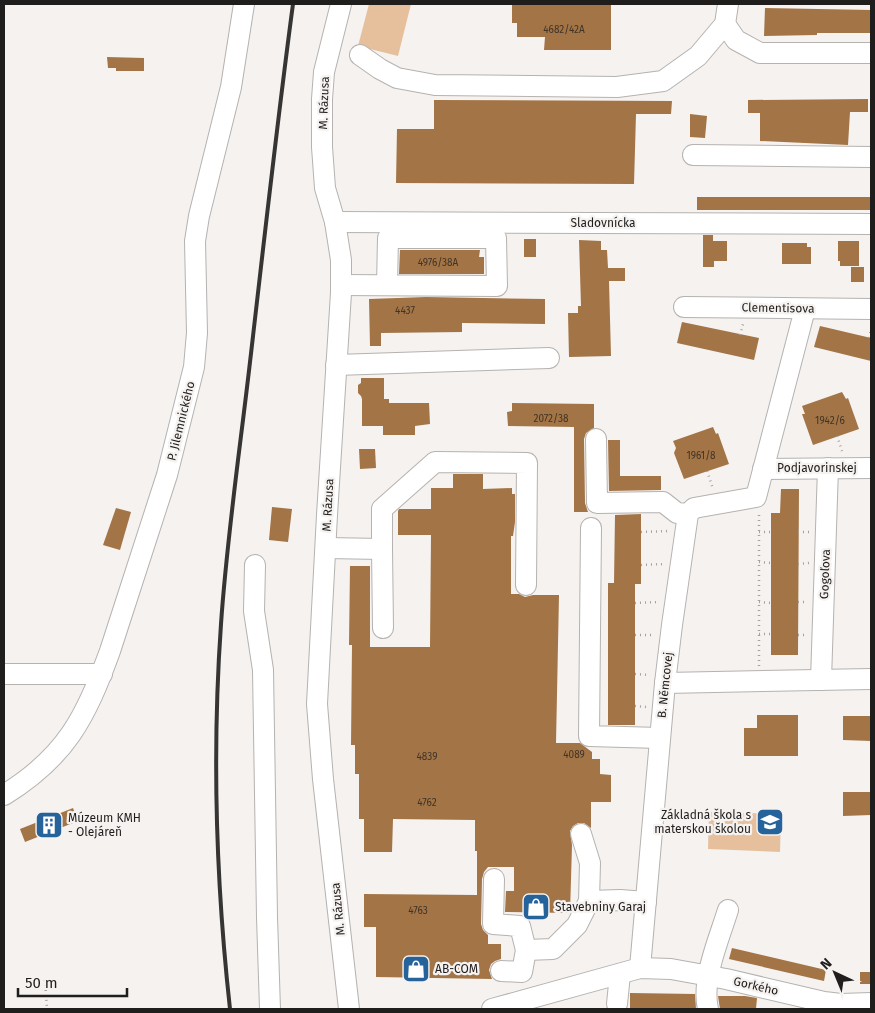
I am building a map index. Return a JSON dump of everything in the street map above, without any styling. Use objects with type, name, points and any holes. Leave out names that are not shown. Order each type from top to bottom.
[{"type":"street","name":"P. Jilemnického","points":[[4,795],[37,771],[64,745],[82,719],[102,674],[167,475],[194,367],[197,333],[195,241],[199,216],[231,87],[244,4]]},
{"type":"street","name":"M. Rázusa","points":[[341,4],[324,72],[322,99],[322,147],[325,188],[341,260],[341,285],[317,704],[323,779],[349,1009]]},
{"type":"street","points":[[360,55],[380,69],[398,78],[435,85],[617,87],[663,81],[698,56],[725,24],[728,4]]},
{"type":"street","points":[[725,24],[736,40],[760,53],[871,53]]},
{"type":"street","points":[[693,155],[871,157]]},
{"type":"street","name":"Sladovnícka","points":[[334,222],[871,224]]},
{"type":"street","points":[[341,285],[497,286],[496,238],[388,238],[387,285]]},
{"type":"street","name":"Clementisova","points":[[684,307],[871,308]]},
{"type":"street","points":[[596,439],[597,503],[662,502],[677,513],[688,514],[694,508],[756,497],[805,308]]},
{"type":"street","points":[[336,365],[549,358]]},
{"type":"street","points":[[383,628],[382,509],[435,462],[527,464],[526,585]]},
{"type":"street","name":"Podjavorinskej","points":[[763,469],[836,463],[871,468]]},
{"type":"street","name":"Gogoľova","points":[[821,680],[836,463]]},
{"type":"street","name":"B. Němcovej","points":[[640,968],[660,738],[661,679],[672,624],[688,514]]},
{"type":"street","points":[[591,528],[590,736],[660,738]]},
{"type":"street","points":[[326,548],[382,549]]},
{"type":"street","points":[[254,565],[254,611],[263,670],[270,1009]]},
{"type":"street","points":[[4,674],[102,674]]},
{"type":"street","points":[[661,679],[871,680]]},
{"type":"street","points":[[526,950],[552,949],[577,926],[589,900],[590,863],[581,834]]},
{"type":"street","points":[[494,879],[493,924],[520,926],[526,950],[522,972],[501,971]]},
{"type":"street","points":[[589,900],[646,902]]},
{"type":"street","points":[[708,1009],[706,999],[708,976],[728,910]]},
{"type":"street","points":[[492,1009],[528,1004],[640,968]]},
{"type":"street","name":"Gorkého","points":[[640,968],[671,969],[824,1002],[841,1004],[871,1003]]},
{"type":"street","points":[[612,1008],[620,974]]},
{"type":"path","points":[[869,338],[871,329]]},
{"type":"path","points":[[836,463],[837,436]]},
{"type":"path","points":[[707,471],[715,495]]},
{"type":"path","points":[[758,669],[759,508]]},
{"type":"path","points":[[641,532],[675,531]]},
{"type":"path","points":[[759,532],[771,532]]},
{"type":"path","points":[[798,532],[816,532]]},
{"type":"path","points":[[759,562],[771,563]]},
{"type":"path","points":[[641,565],[670,564]]},
{"type":"path","points":[[635,603],[665,602]]},
{"type":"path","points":[[759,602],[771,603]]},
{"type":"path","points":[[635,635],[661,634]]},
{"type":"path","points":[[759,634],[771,634]]},
{"type":"path","points":[[635,674],[661,679]]},
{"type":"path","points":[[45,980],[47,1009]]},
{"type":"shaded area","points":[[369,4],[411,4],[398,56],[358,46]]},
{"type":"shaded area","points":[[709,812],[781,814],[780,852],[708,849]]},
{"type":"building","points":[[512,5],[611,5],[611,50],[544,50],[545,37],[517,37],[517,23],[512,23]]},
{"type":"building","points":[[765,8],[871,10],[871,33],[817,33],[817,35],[764,36]]},
{"type":"building","points":[[107,57],[144,58],[144,71],[116,71],[116,68],[108,68]]},
{"type":"building","points":[[868,99],[868,112],[850,112],[848,145],[760,141],[760,113],[748,113],[748,100]]},
{"type":"building","points":[[434,100],[672,101],[671,114],[636,114],[634,184],[396,183],[397,129],[434,129]]},
{"type":"building","points":[[690,114],[707,116],[705,138],[690,137]]},
{"type":"building","points":[[697,197],[871,197],[871,210],[697,210]]},
{"type":"building","points":[[703,235],[713,235],[713,241],[727,241],[727,261],[714,261],[714,267],[703,267]]},
{"type":"building","points":[[524,239],[536,239],[536,257],[524,257]]},
{"type":"building","points":[[579,240],[601,241],[601,250],[607,250],[608,268],[625,268],[625,281],[609,281],[611,356],[569,357],[568,313],[578,313],[578,306],[581,306]]},
{"type":"building","points":[[838,241],[859,241],[859,266],[840,266],[840,261],[838,261]]},
{"type":"building","points":[[782,243],[807,243],[807,247],[811,247],[811,264],[782,264]]},
{"type":"building","points":[[400,250],[480,250],[479,257],[484,257],[484,274],[399,274]]},
{"type":"building","points":[[851,267],[864,267],[864,282],[851,282]]},
{"type":"building","points":[[426,297],[545,299],[545,324],[462,323],[462,332],[381,333],[381,346],[370,346],[369,299]]},
{"type":"building","points":[[682,322],[759,338],[754,360],[677,343]]},
{"type":"building","points":[[820,326],[871,338],[871,361],[814,347]]},
{"type":"building","points":[[361,378],[384,378],[384,399],[389,399],[389,403],[429,403],[430,424],[415,426],[415,435],[383,435],[383,426],[362,426],[362,399],[358,393],[358,385],[361,383]]},
{"type":"building","points":[[842,392],[846,399],[848,398],[859,429],[813,445],[802,414],[805,414],[802,406]]},
{"type":"building","points":[[512,403],[594,404],[594,428],[586,433],[584,439],[585,503],[588,512],[574,512],[574,427],[508,426],[507,412],[512,411]]},
{"type":"building","points":[[713,427],[716,434],[718,433],[729,464],[684,479],[674,453],[676,448],[673,441]]},
{"type":"building","points":[[608,440],[620,440],[620,476],[661,476],[661,490],[609,491]]},
{"type":"building","points":[[359,449],[375,449],[376,468],[360,469]]},
{"type":"building","points":[[453,474],[483,474],[483,489],[512,488],[512,494],[515,494],[515,522],[513,536],[511,536],[511,594],[519,594],[525,597],[533,595],[559,595],[556,743],[580,743],[592,752],[592,759],[600,759],[600,774],[611,775],[611,802],[591,802],[591,828],[584,823],[578,823],[570,831],[572,845],[570,913],[505,912],[506,891],[514,891],[514,867],[488,867],[484,872],[482,879],[481,924],[483,930],[488,935],[488,944],[501,944],[501,959],[491,964],[489,970],[492,979],[376,977],[376,927],[364,927],[364,894],[477,895],[477,851],[475,851],[475,820],[393,819],[392,852],[364,852],[364,819],[359,819],[359,774],[355,774],[355,745],[351,745],[352,645],[349,645],[350,566],[370,566],[370,647],[430,647],[431,535],[398,535],[398,511],[399,509],[431,509],[431,488],[453,488]]},
{"type":"building","points":[[781,489],[799,489],[798,655],[771,655],[771,513],[780,513]]},
{"type":"building","points":[[272,507],[292,509],[288,542],[269,540]]},
{"type":"building","points":[[116,508],[131,512],[120,550],[103,545]]},
{"type":"building","points":[[641,514],[641,584],[635,584],[635,725],[608,725],[608,583],[614,583],[615,515]]},
{"type":"building","points":[[757,715],[798,715],[798,756],[744,756],[744,728],[757,728]]},
{"type":"building","points":[[843,716],[871,716],[871,741],[843,740]]},
{"type":"building","points":[[843,792],[871,792],[871,815],[843,816]]},
{"type":"building","name":"Múzeum KMH - Olejáreň","points":[[73,808],[78,821],[25,842],[20,829]]},
{"type":"building","points":[[732,948],[826,970],[824,981],[729,959]]},
{"type":"building","points":[[860,972],[871,972],[871,984],[860,984]]},
{"type":"building","points":[[630,993],[695,994],[696,1009],[630,1009]]},
{"type":"building","points":[[718,996],[757,998],[756,1009],[720,1009]]},
{"type":"railway","points":[[230,1009],[221,913],[217,817],[217,720],[221,624],[230,525],[293,4]]},
{"type":"place","name":"Základná škola s materskou školou","points":[[770,822]]},
{"type":"place","name":"Múzeum KMH - Olejáreň","points":[[49,825]]},
{"type":"place","name":"Stavebniny Garaj","points":[[536,907]]},
{"type":"place","name":"AB-COM","points":[[416,969]]}]
